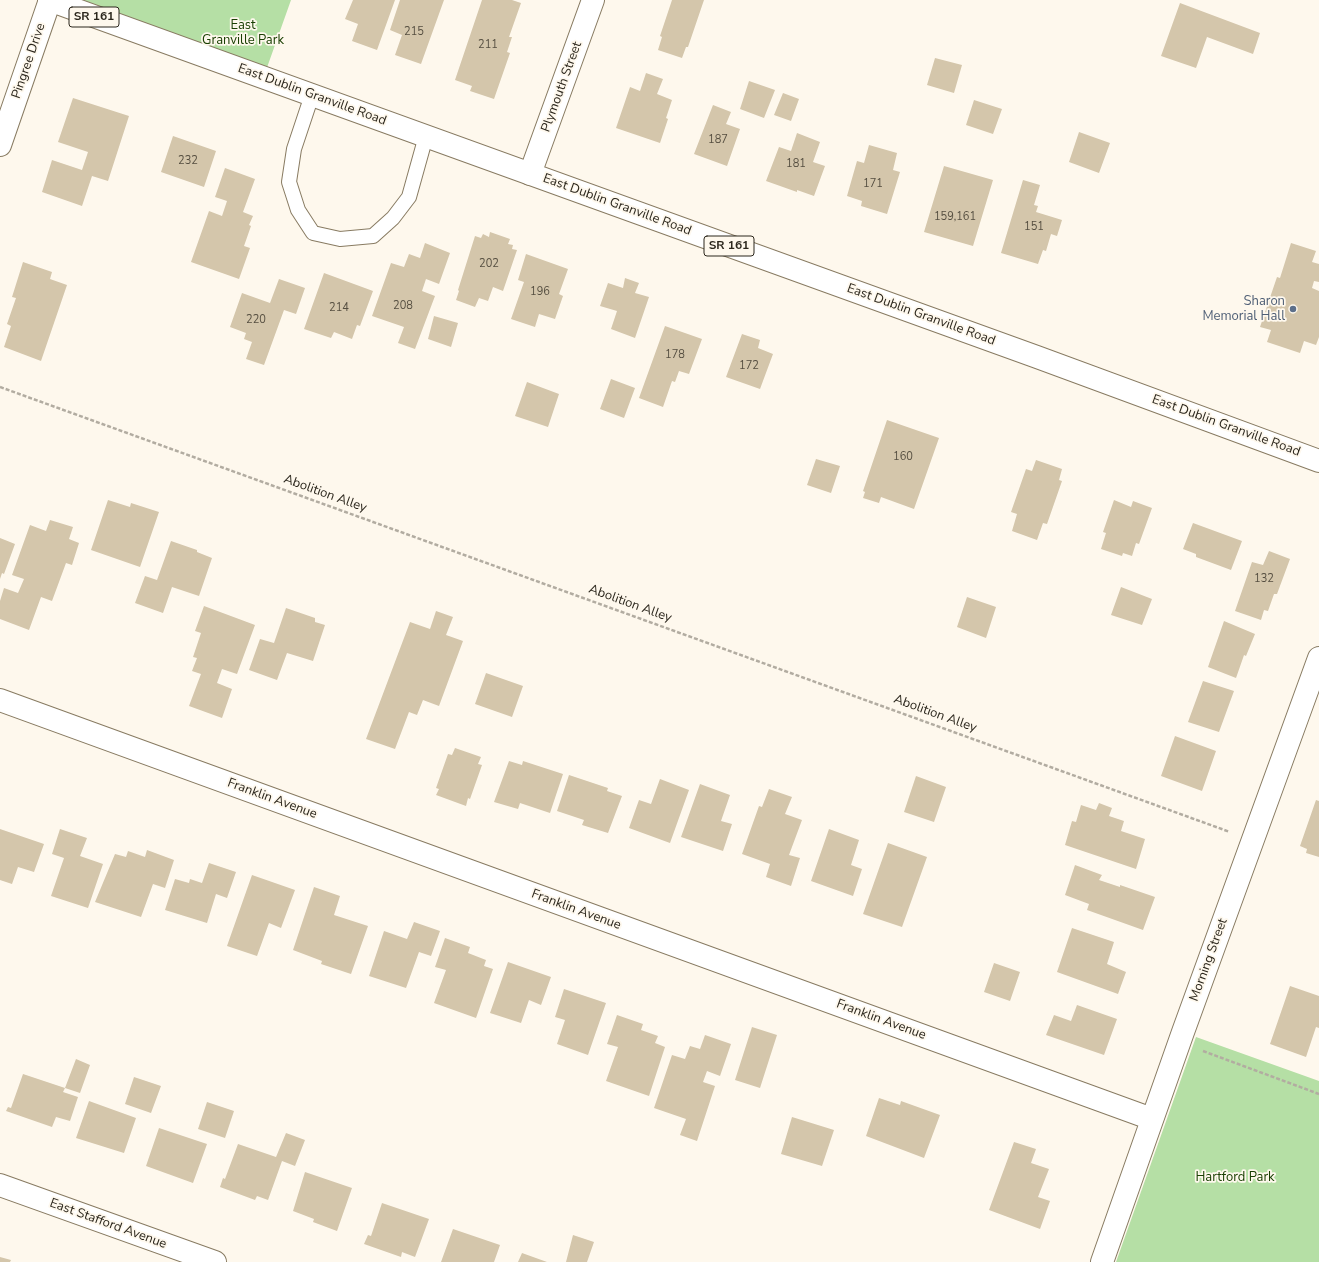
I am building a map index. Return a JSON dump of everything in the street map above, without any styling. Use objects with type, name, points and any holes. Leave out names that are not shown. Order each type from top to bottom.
[{"type":"street","name":"East Dublin Granville Road","points":[[50,0],[1319,460]]},
{"type":"street","name":"Pingree Drive","points":[[0,145],[50,0]]},
{"type":"street","name":"Plymouth Street","points":[[530,174],[593,0]]},
{"type":"street","name":"Morning Street","points":[[1102,1262],[1152,1119],[1319,658]]},
{"type":"street","name":"Franklin Avenue","points":[[0,700],[1152,1119]]},
{"type":"street","name":"East Stafford Avenue","points":[[0,1185],[215,1262]]},
{"type":"lane","points":[[312,95],[294,149],[289,182],[298,210],[313,233],[340,239],[373,236],[393,218],[409,197],[426,136]]},
{"type":"path","name":"Abolition Alley","points":[[0,387],[1253,840]]},
{"type":"path","points":[[1180,1042],[1319,1094]]},
{"type":"green space","name":"East Granville Park","points":[[52,0],[291,0],[264,76]]},
{"type":"green space","name":"Hartford Park","points":[[1196,1037],[1319,1081],[1319,1262],[1116,1262]]},
{"type":"building","points":[[353,0],[395,0],[377,50],[352,41],[358,24],[345,19]]},
{"type":"building","points":[[400,0],[444,0],[421,64],[395,55],[402,35],[390,30]]},
{"type":"building","points":[[482,0],[512,0],[521,3],[509,37],[512,37],[507,52],[510,53],[494,99],[470,91],[472,86],[455,80]]},
{"type":"building","points":[[672,0],[704,0],[688,47],[686,47],[682,58],[658,50],[662,37],[660,36]]},
{"type":"building","points":[[1180,3],[1260,33],[1253,54],[1207,37],[1196,68],[1161,56]]},
{"type":"building","points":[[935,58],[962,65],[954,93],[927,85]]},
{"type":"building","points":[[646,73],[663,79],[657,94],[672,100],[666,118],[668,119],[660,143],[616,128],[630,87],[640,91]]},
{"type":"building","points":[[749,81],[775,90],[764,118],[740,109]]},
{"type":"building","points":[[783,93],[799,99],[791,121],[774,115]]},
{"type":"building","points":[[73,98],[129,116],[108,181],[92,176],[82,206],[42,192],[52,160],[82,170],[88,152],[58,142]]},
{"type":"building","points":[[974,100],[1002,109],[993,134],[966,125]]},
{"type":"building","points":[[713,105],[731,112],[726,124],[740,129],[727,166],[694,154]]},
{"type":"building","points":[[1079,132],[1110,143],[1099,173],[1069,162]]},
{"type":"building","points":[[797,133],[820,142],[813,162],[825,166],[814,196],[797,190],[797,192],[766,181],[779,147],[791,151]]},
{"type":"building","points":[[173,136],[216,151],[204,187],[161,172]]},
{"type":"building","points":[[869,145],[897,153],[893,170],[900,172],[887,214],[861,206],[862,201],[847,196],[857,161],[864,163]]},
{"type":"building","points":[[944,166],[993,180],[973,246],[924,232]]},
{"type":"building","points":[[225,168],[255,179],[243,212],[253,216],[249,225],[251,226],[244,246],[250,248],[239,279],[191,262],[209,211],[222,216],[227,201],[215,197]]},
{"type":"building","points":[[1023,180],[1040,185],[1034,205],[1038,206],[1036,212],[1062,220],[1057,236],[1051,234],[1046,251],[1043,250],[1038,264],[1001,253]]},
{"type":"building","points":[[490,232],[510,239],[508,244],[513,245],[512,249],[517,250],[503,291],[493,287],[488,301],[479,298],[475,307],[456,300],[458,290],[475,236],[481,238],[483,234],[489,237]]},
{"type":"building","points":[[425,243],[450,253],[439,284],[426,279],[422,291],[435,296],[415,349],[398,343],[404,327],[372,316],[391,263],[404,267],[409,254],[420,258]]},
{"type":"building","name":"Sharon Memorial Hall","points":[[1291,243],[1316,251],[1312,262],[1319,264],[1319,282],[1314,281],[1312,288],[1319,291],[1319,337],[1316,345],[1304,341],[1300,353],[1267,342],[1271,330],[1260,327],[1277,277],[1280,278]]},
{"type":"building","points":[[526,254],[568,269],[559,294],[563,296],[555,319],[539,314],[535,327],[511,319],[524,282],[518,280]]},
{"type":"building","points":[[23,262],[52,272],[50,279],[67,285],[41,361],[4,347],[11,326],[7,324],[16,298],[12,297]]},
{"type":"building","points":[[324,273],[373,291],[360,326],[357,325],[352,339],[334,332],[331,338],[304,329]]},
{"type":"building","points":[[625,278],[639,283],[635,293],[649,297],[635,338],[611,329],[617,311],[600,306],[608,283],[623,288]]},
{"type":"building","points":[[279,279],[305,288],[296,314],[284,310],[264,365],[246,359],[252,342],[244,339],[246,333],[230,327],[242,293],[270,303]]},
{"type":"building","points":[[434,316],[458,323],[451,347],[428,339]]},
{"type":"building","points":[[665,326],[702,339],[689,374],[679,371],[675,382],[672,381],[663,407],[639,398]]},
{"type":"building","points":[[742,334],[760,340],[758,348],[773,354],[760,389],[726,377]]},
{"type":"building","points":[[611,379],[635,388],[624,418],[600,409]]},
{"type":"building","points":[[527,382],[559,394],[548,427],[515,416]]},
{"type":"building","points":[[887,420],[939,438],[914,509],[881,497],[879,503],[863,498],[865,492],[863,491]]},
{"type":"building","points":[[816,459],[840,466],[831,493],[807,485]]},
{"type":"building","points":[[1036,460],[1062,469],[1059,480],[1062,481],[1047,524],[1043,523],[1037,540],[1012,531],[1017,514],[1011,512],[1026,469],[1032,471]]},
{"type":"building","points":[[108,500],[130,507],[131,503],[159,512],[140,567],[91,550]]},
{"type":"building","points":[[1114,500],[1131,507],[1133,501],[1152,508],[1139,544],[1136,543],[1132,556],[1123,553],[1122,556],[1101,549],[1106,533],[1103,532]]},
{"type":"building","points":[[50,520],[73,527],[69,539],[79,543],[72,565],[66,563],[52,601],[41,597],[29,630],[0,619],[0,601],[4,588],[18,593],[24,579],[12,575],[30,525],[46,531]]},
{"type":"building","points":[[1193,523],[1242,541],[1231,570],[1196,557],[1196,554],[1183,549]]},
{"type":"building","points":[[0,538],[15,544],[4,574],[2,573],[0,579]]},
{"type":"building","points":[[171,541],[197,550],[197,552],[212,558],[199,596],[172,587],[163,613],[135,603],[145,576],[157,580]]},
{"type":"building","points":[[1269,551],[1290,559],[1277,594],[1274,594],[1268,611],[1264,610],[1261,620],[1235,611],[1252,562],[1263,565]]},
{"type":"building","points":[[1121,587],[1152,599],[1142,625],[1111,615]]},
{"type":"building","points":[[967,597],[996,607],[986,638],[957,627]]},
{"type":"building","points":[[204,606],[255,625],[237,674],[222,669],[217,683],[232,689],[222,718],[189,706],[201,674],[192,671],[197,658],[193,657],[201,633],[195,631]]},
{"type":"building","points":[[286,608],[315,618],[315,622],[325,625],[313,661],[287,653],[277,680],[249,670],[260,639],[274,643]]},
{"type":"building","points":[[436,611],[453,617],[446,635],[463,641],[439,706],[423,700],[417,715],[409,712],[395,749],[366,739],[410,622],[430,629]]},
{"type":"building","points":[[1224,621],[1255,634],[1246,656],[1244,655],[1236,678],[1208,667]]},
{"type":"building","points":[[486,673],[523,686],[512,717],[475,704]]},
{"type":"building","points":[[1203,681],[1234,691],[1219,732],[1188,722]]},
{"type":"building","points":[[1175,736],[1216,751],[1202,791],[1161,776]]},
{"type":"building","points":[[455,748],[481,757],[478,764],[482,765],[466,806],[436,795],[439,789],[436,788],[448,754],[452,755]]},
{"type":"building","points":[[509,761],[522,765],[523,761],[563,774],[550,813],[520,803],[518,809],[494,802]]},
{"type":"building","points":[[569,775],[608,788],[607,791],[622,796],[608,833],[582,825],[584,820],[557,811]]},
{"type":"building","points":[[916,776],[946,787],[934,822],[904,812]]},
{"type":"building","points":[[660,779],[689,790],[670,843],[629,828],[639,800],[651,804]]},
{"type":"building","points":[[700,784],[730,795],[721,821],[732,824],[723,851],[681,837]]},
{"type":"building","points":[[769,789],[792,797],[785,814],[802,820],[789,855],[800,858],[791,886],[766,877],[770,864],[742,854],[759,806],[762,807]]},
{"type":"building","points":[[1316,800],[1319,801],[1319,857],[1306,853],[1307,849],[1300,846]]},
{"type":"building","points":[[1099,803],[1112,808],[1109,816],[1124,821],[1121,831],[1145,839],[1136,869],[1065,845],[1072,821],[1076,822],[1081,805],[1096,810]]},
{"type":"building","points":[[0,829],[44,844],[34,872],[18,867],[12,884],[0,880]]},
{"type":"building","points":[[60,829],[87,838],[80,856],[103,864],[88,908],[51,896],[64,858],[52,854]]},
{"type":"building","points":[[829,829],[859,840],[851,865],[862,869],[853,896],[811,881]]},
{"type":"building","points":[[888,843],[927,857],[902,927],[863,914]]},
{"type":"building","points":[[147,850],[174,860],[165,888],[153,884],[141,917],[95,902],[115,854],[126,857],[128,851],[145,857]]},
{"type":"building","points":[[209,863],[236,872],[227,898],[216,894],[207,923],[165,910],[175,879],[189,883],[190,879],[202,883]]},
{"type":"building","points":[[1075,865],[1102,875],[1099,880],[1120,887],[1120,885],[1155,897],[1143,930],[1087,910],[1089,904],[1065,895]]},
{"type":"building","points":[[252,875],[295,890],[281,928],[269,923],[257,956],[227,946]]},
{"type":"building","points":[[314,887],[340,896],[334,915],[368,926],[351,974],[321,964],[322,961],[293,950]]},
{"type":"building","points":[[414,922],[440,931],[431,956],[419,952],[406,988],[369,976],[384,931],[407,939]]},
{"type":"building","points":[[1072,928],[1114,942],[1107,964],[1126,972],[1118,994],[1057,972]]},
{"type":"building","points":[[445,938],[470,947],[468,953],[486,960],[484,966],[493,969],[476,1018],[434,1003],[446,970],[435,967]]},
{"type":"building","points":[[508,962],[551,977],[541,1005],[529,1000],[521,1023],[490,1013]]},
{"type":"building","points":[[994,963],[1020,972],[1010,1001],[984,992]]},
{"type":"building","points":[[1290,986],[1319,996],[1319,1028],[1316,1027],[1306,1057],[1270,1044]]},
{"type":"building","points":[[564,989],[606,1003],[588,1055],[557,1044],[565,1020],[555,1017]]},
{"type":"building","points":[[1077,1005],[1117,1019],[1104,1055],[1046,1035],[1054,1015],[1071,1021]]},
{"type":"building","points":[[617,1015],[643,1024],[641,1030],[658,1036],[655,1043],[665,1047],[649,1096],[606,1081],[618,1047],[607,1044]]},
{"type":"building","points":[[752,1027],[777,1035],[760,1088],[735,1080]]},
{"type":"building","points":[[705,1035],[731,1044],[720,1076],[707,1071],[703,1082],[715,1086],[697,1141],[680,1135],[686,1119],[654,1108],[672,1055],[685,1059],[690,1046],[700,1049]]},
{"type":"building","points":[[76,1059],[90,1065],[80,1093],[65,1088]]},
{"type":"building","points":[[23,1074],[65,1088],[63,1092],[78,1097],[70,1121],[56,1117],[52,1127],[6,1111],[8,1107],[11,1108]]},
{"type":"building","points":[[134,1077],[161,1086],[151,1113],[125,1104]]},
{"type":"building","points":[[879,1098],[900,1105],[901,1101],[940,1115],[924,1158],[866,1136]]},
{"type":"building","points":[[89,1101],[136,1118],[124,1153],[76,1138]]},
{"type":"building","points":[[207,1102],[234,1111],[225,1138],[198,1129]]},
{"type":"building","points":[[792,1117],[834,1130],[822,1166],[781,1154]]},
{"type":"building","points":[[159,1128],[207,1144],[193,1183],[146,1166]]},
{"type":"building","points":[[286,1133],[305,1140],[295,1166],[282,1161],[268,1200],[257,1196],[255,1200],[220,1187],[223,1178],[225,1179],[238,1144],[276,1157]]},
{"type":"building","points":[[1014,1142],[1036,1149],[1031,1163],[1049,1169],[1038,1197],[1050,1201],[1040,1229],[989,1210]]},
{"type":"building","points":[[305,1172],[352,1188],[337,1231],[313,1222],[314,1219],[293,1211]]},
{"type":"building","points":[[382,1203],[429,1219],[415,1257],[402,1252],[401,1257],[364,1244],[368,1235],[371,1236]]},
{"type":"building","points":[[453,1229],[500,1245],[494,1262],[441,1262]]},
{"type":"building","points":[[573,1235],[594,1242],[587,1262],[566,1262]]},
{"type":"building","points":[[522,1253],[547,1262],[518,1262]]},
{"type":"building","points":[[0,1257],[11,1260],[10,1262],[0,1262]]},
{"type":"place","name":"Sharon Memorial Hall","points":[[1293,309]]}]
